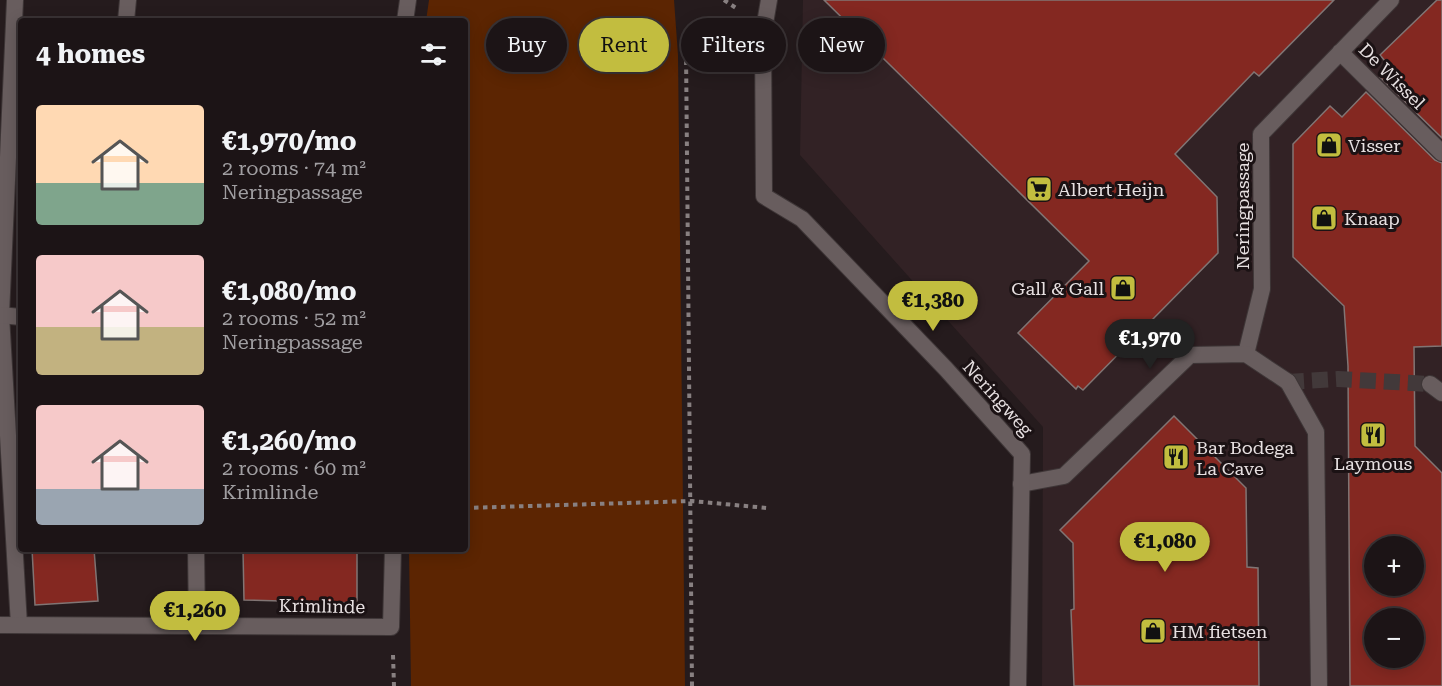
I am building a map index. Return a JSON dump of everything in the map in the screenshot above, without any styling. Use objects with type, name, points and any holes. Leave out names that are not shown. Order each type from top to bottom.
[{"type":"street","points":[[15,0],[0,315],[19,625]]},
{"type":"street","points":[[126,18],[128,0]]},
{"type":"street","points":[[405,18],[408,0]]},
{"type":"street","name":"Neringweg","points":[[769,0],[763,35],[764,196],[802,219],[973,399],[1022,454],[1018,686]]},
{"type":"street","name":"Neringpassage","points":[[1246,354],[1262,289],[1261,134],[1391,0]]},
{"type":"street","name":"De Wissel","points":[[1340,52],[1442,153]]},
{"type":"street","points":[[0,315],[18,317]]},
{"type":"street","points":[[1021,484],[1064,476],[1190,355],[1246,354],[1288,382],[1316,432],[1319,686]]},
{"type":"street","points":[[196,552],[197,625]]},
{"type":"street","name":"Krimlinde","points":[[0,625],[391,627],[393,552]]},
{"type":"path","points":[[692,686],[686,50],[688,32],[697,22],[741,20],[735,6],[724,0]]},
{"type":"path","points":[[468,508],[692,501],[767,508]]},
{"type":"shaded area","points":[[429,0],[674,0],[678,55],[685,686],[411,686],[409,552],[468,552],[468,18],[426,18]]},
{"type":"shaded area","points":[[803,0],[1442,0],[1442,686],[1042,686],[1043,427],[800,155],[802,72],[885,72],[885,18],[803,18]]},
{"type":"building","points":[[824,0],[1334,0],[1259,76],[1254,72],[1175,154],[1217,197],[1218,253],[1083,390],[1078,386],[1076,389],[1018,333],[1089,261],[885,60],[885,18],[842,18]]},
{"type":"building","points":[[1437,0],[1442,0],[1442,138],[1380,77],[1390,67],[1380,55]]},
{"type":"building","points":[[1366,92],[1435,160],[1442,163],[1442,346],[1414,347],[1415,446],[1442,473],[1442,686],[1350,686],[1348,366],[1344,306],[1293,257],[1293,144],[1330,106],[1342,117]]},
{"type":"building","points":[[1174,416],[1246,488],[1247,567],[1258,568],[1259,686],[1074,686],[1071,610],[1074,609],[1073,543],[1060,530]]},
{"type":"building","points":[[32,552],[94,552],[98,601],[35,605]]},
{"type":"building","points":[[243,552],[357,552],[357,603],[244,600]]},
{"type":"tunnel","points":[[1288,382],[1338,379],[1430,384]]},
{"type":"place","name":"Visser","points":[[1329,145]]},
{"type":"place","name":"Albert Heijn","points":[[1039,189]]},
{"type":"place","name":"Knaap","points":[[1324,218]]},
{"type":"place","name":"Gall & Gall","points":[[1123,288]]},
{"type":"place","name":"Laymous","points":[[1373,435]]},
{"type":"place","name":"Bar Bodega La Cave","points":[[1176,457]]},
{"type":"place","name":"HM fietsen","points":[[1153,631]]}]
